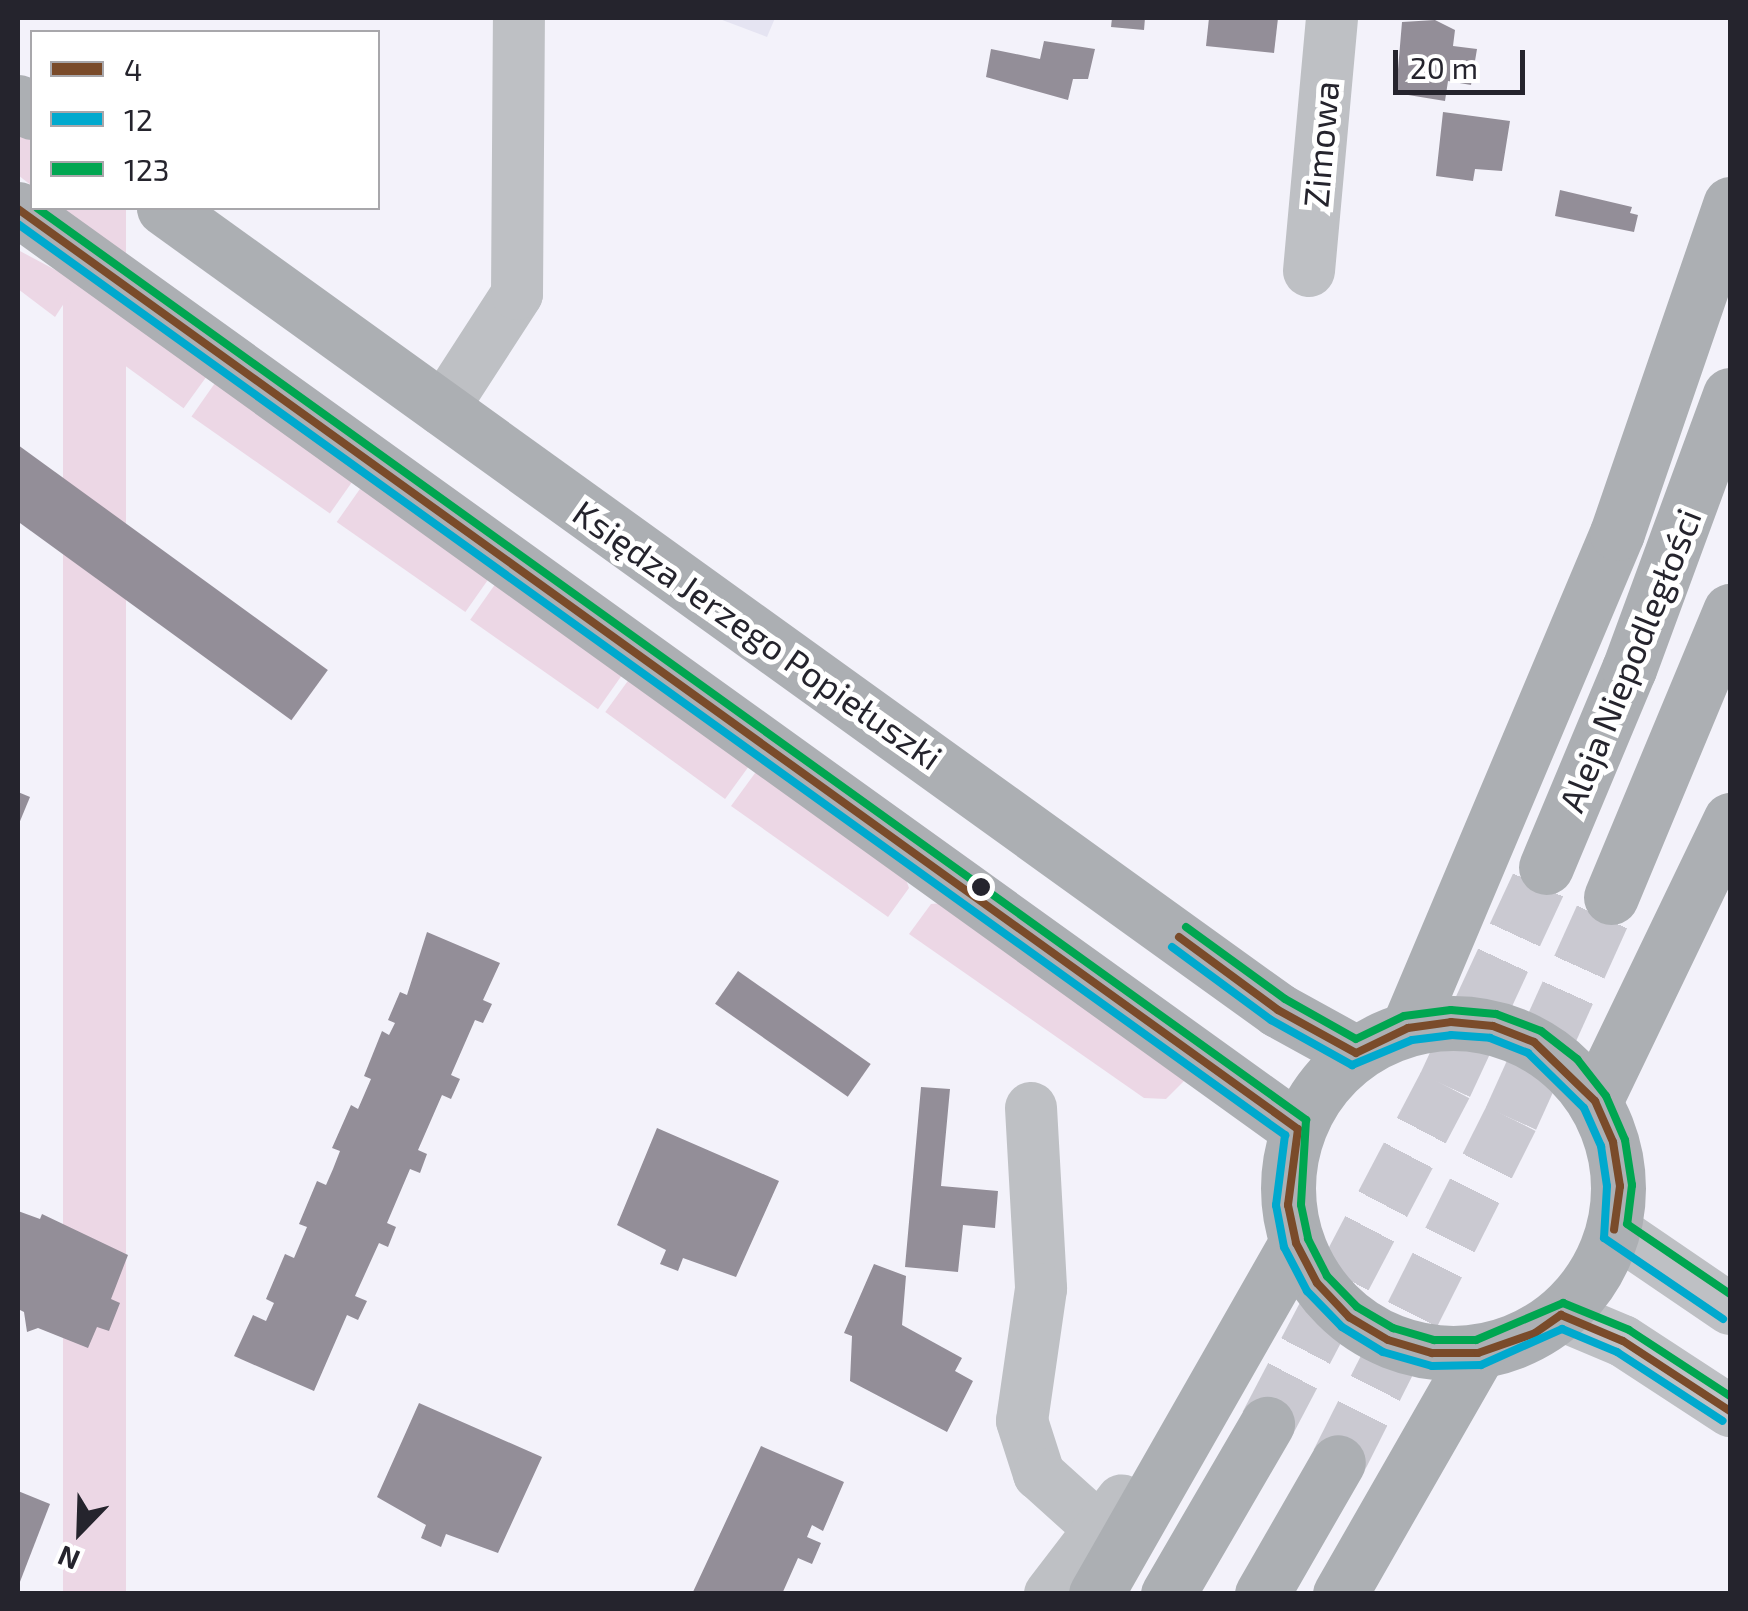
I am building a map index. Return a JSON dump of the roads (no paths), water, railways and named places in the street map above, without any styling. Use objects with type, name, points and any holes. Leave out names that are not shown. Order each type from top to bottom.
[{"type":"main road","points":[[1408,1028],[1617,533],[1730,204]]},
{"type":"main road","points":[[18,209],[1298,1129]]},
{"type":"main road","name":"Księdza Jerzego Popiełuszki","points":[[167,210],[1278,1010],[1356,1053]]},
{"type":"main road","name":"Aleja Niepodległości","points":[[1546,867],[1630,669],[1730,396]]},
{"type":"main road","points":[[1611,897],[1730,612]]},
{"type":"main road","points":[[1595,1101],[1730,820]]},
{"type":"main road","points":[[1451,1022],[1494,1026],[1545,1051],[1595,1101],[1613,1142],[1620,1186],[1614,1230],[1594,1276],[1560,1315],[1535,1333],[1478,1353],[1432,1353],[1388,1340],[1348,1317],[1318,1283],[1296,1243],[1288,1166],[1298,1129],[1321,1087],[1356,1053],[1408,1028],[1451,1022]]},
{"type":"main road","points":[[1096,1594],[1193,1414],[1296,1243]]},
{"type":"main road","points":[[1340,1594],[1478,1353]]},
{"type":"main road","points":[[1168,1594],[1267,1424]]},
{"type":"main road","points":[[1262,1594],[1338,1462]]},
{"type":"street","points":[[442,410],[517,294],[519,18]]},
{"type":"street","name":"Zimowa","points":[[1309,271],[1332,18]]},
{"type":"street","points":[[1031,1108],[1041,1289],[1022,1421],[1039,1474],[1099,1528]]},
{"type":"street","points":[[1614,1230],[1730,1309]]},
{"type":"street","points":[[1560,1315],[1623,1341],[1730,1410]]},
{"type":"street","points":[[1050,1594],[1193,1414]]},
{"type":"tunnel","points":[[1267,1424],[1445,1085],[1546,867]]},
{"type":"tunnel","points":[[1338,1462],[1511,1118],[1611,897]]}]
